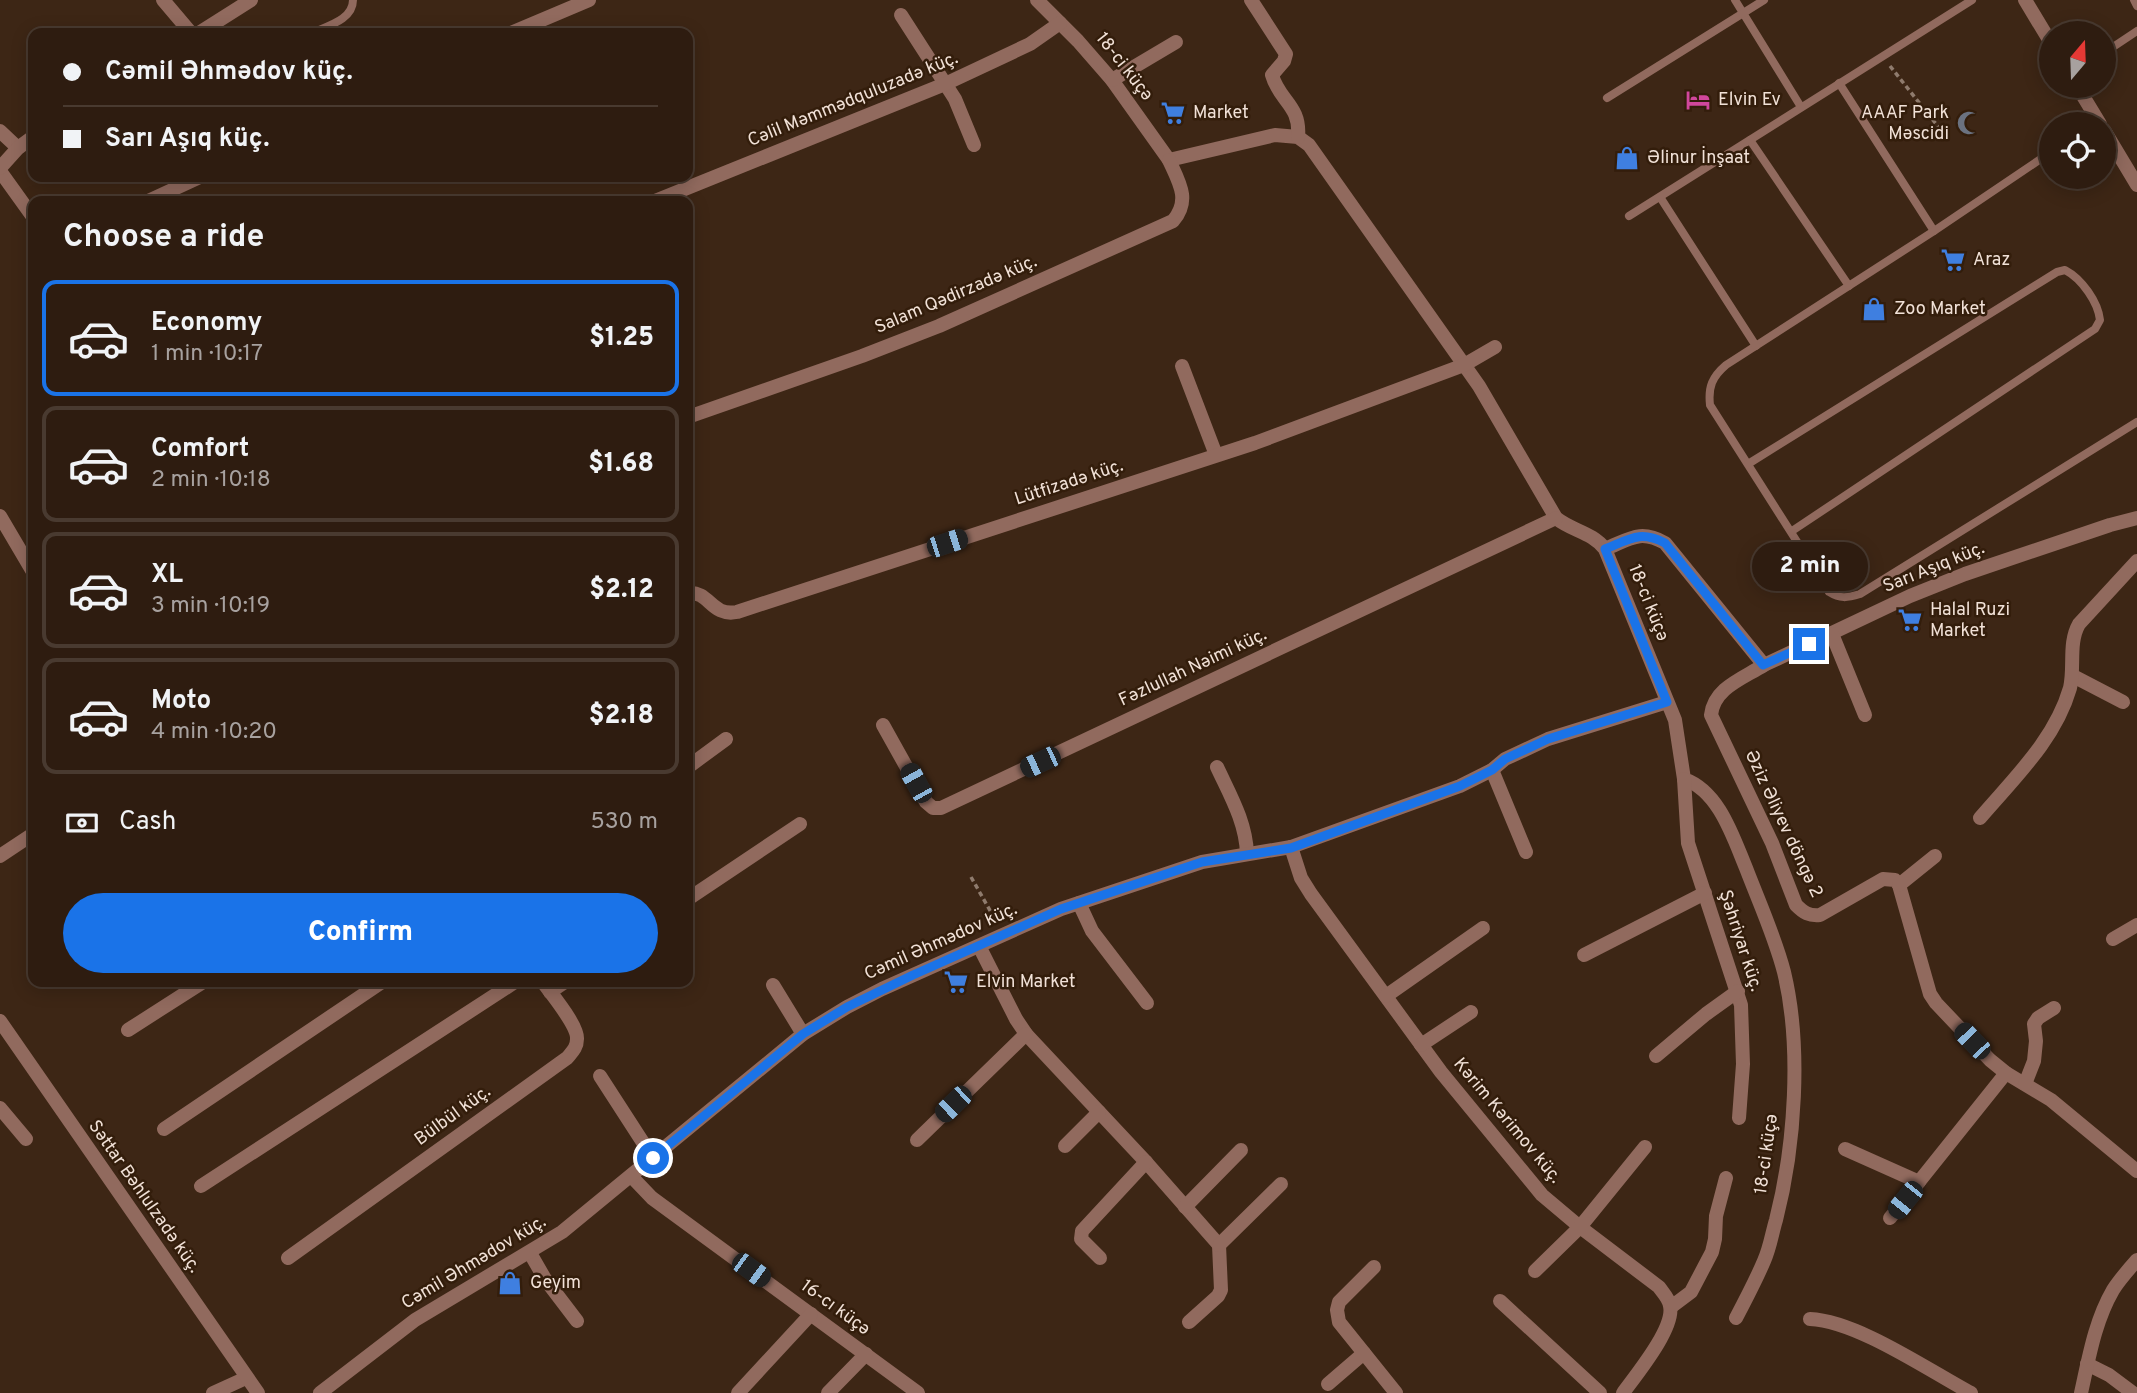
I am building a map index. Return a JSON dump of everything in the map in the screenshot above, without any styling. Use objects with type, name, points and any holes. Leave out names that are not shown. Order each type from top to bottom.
[{"type":"street","points":[[163,0],[187,28]]},
{"type":"street","points":[[207,28],[251,0]]},
{"type":"street","points":[[523,28],[589,0]]},
{"type":"street","name":"18-ci küçə","points":[[1037,0],[1112,80],[1169,160]]},
{"type":"street","points":[[1251,0],[1286,54],[1284,61],[1273,73],[1273,79],[1298,117],[1298,137]]},
{"type":"street","points":[[2025,0],[2039,23]]},
{"type":"street","points":[[901,15],[954,99],[974,145]]},
{"type":"street","name":"Cəlil Məmmədquluzadə küç.","points":[[667,196],[945,84],[1030,44],[1060,23]]},
{"type":"street","points":[[1112,80],[1176,42]]},
{"type":"street","points":[[0,131],[18,148]]},
{"type":"street","points":[[1169,160],[1275,135],[1298,137],[1309,145],[1479,386],[1556,518],[1598,540],[1605,549],[1640,535],[1648,535],[1665,543],[1763,665]]},
{"type":"street","points":[[28,141],[0,169],[28,210]]},
{"type":"street","points":[[2116,153],[2137,185]]},
{"type":"street","name":"Salam Qədirzadə küç.","points":[[693,415],[939,326],[1173,221],[1184,200],[1182,188],[1169,160]]},
{"type":"street","points":[[159,196],[189,182]]},
{"type":"street","name":"Lütfizadə küç.","points":[[693,594],[701,595],[720,612],[737,612],[1216,455],[1464,365],[1495,347]]},
{"type":"street","points":[[1182,366],[1216,455]]},
{"type":"street","points":[[0,516],[28,564]]},
{"type":"street","name":"Fəzlullah Nəimi küç.","points":[[883,725],[926,802],[933,808],[941,808],[1556,518]]},
{"type":"street","name":"Sarı Aşıq küç.","points":[[1763,665],[1910,596],[1965,574],[2137,518]]},
{"type":"street","name":"18-ci küçə","points":[[1605,549],[1677,731],[1684,779],[1692,782],[1727,821],[1766,918],[1780,962],[1790,1013],[1794,1063],[1793,1127],[1784,1188],[1765,1258],[1736,1318]]},
{"type":"street","points":[[1980,818],[2049,736],[2061,714],[2073,676],[2074,632],[2137,561]]},
{"type":"street","points":[[1832,634],[1865,715]]},
{"type":"street","name":"Əziz Əliyev döngə 2","points":[[1763,665],[1721,692],[1712,702],[1711,715],[1772,843],[1797,905],[1804,913],[1820,915],[1884,879],[1895,880],[1899,885]]},
{"type":"street","points":[[2073,676],[2123,702]]},
{"type":"street","name":"Cəmil Əhmədov küç.","points":[[320,1393],[415,1320],[486,1275],[530,1253],[562,1232],[803,1034],[847,1007],[1079,903],[1202,862],[1291,848],[1460,786],[1492,770],[1505,759],[1548,739],[1667,702]]},
{"type":"street","points":[[693,763],[726,739]]},
{"type":"street","points":[[1217,767],[1247,834],[1247,854]]},
{"type":"street","points":[[1492,770],[1526,852]]},
{"type":"street","name":"Şəhriyar küç.","points":[[1684,779],[1688,843],[1738,991],[1743,1024],[1740,1118]]},
{"type":"street","points":[[693,896],[800,824]]},
{"type":"street","points":[[0,856],[28,837]]},
{"type":"street","name":"Kərim Kərimov küç.","points":[[1291,848],[1301,878],[1311,894],[1441,1072],[1529,1180],[1542,1195],[1580,1227],[1658,1287],[1667,1296],[1671,1307]]},
{"type":"street","points":[[1935,856],[1899,885],[1930,994],[2006,1073],[2069,1114],[2137,1171]]},
{"type":"street","points":[[1584,956],[1704,892]]},
{"type":"street","points":[[1079,903],[1092,931],[1147,1003]]},
{"type":"street","points":[[2113,939],[2137,925]]},
{"type":"street","points":[[1387,996],[1483,928]]},
{"type":"street","points":[[979,946],[1026,1034],[1146,1162],[1219,1245],[1221,1290],[1189,1322]]},
{"type":"street","points":[[773,985],[803,1034]]},
{"type":"street","points":[[128,1030],[195,987]]},
{"type":"street","points":[[164,1129],[376,987]]},
{"type":"street","points":[[201,1186],[507,987]]},
{"type":"street","name":"Bülbül küç.","points":[[288,1258],[567,1058],[574,1050],[577,1032],[546,987]]},
{"type":"street","points":[[1656,1056],[1738,991]]},
{"type":"street","points":[[2025,1084],[2034,1060],[2034,1024],[2038,1018],[2054,1008]]},
{"type":"street","points":[[1421,1045],[1471,1012]]},
{"type":"street","name":"Səttar Bəhlulzadə küç.","points":[[2,1027],[258,1393]]},
{"type":"street","points":[[917,1140],[1026,1034]]},
{"type":"street","points":[[1890,1218],[2006,1073]]},
{"type":"street","points":[[600,1076],[653,1158]]},
{"type":"street","points":[[0,1108],[26,1139]]},
{"type":"street","points":[[1065,1146],[1099,1112]]},
{"type":"street","points":[[1535,1271],[1580,1227],[1645,1147]]},
{"type":"street","points":[[1845,1149],[1919,1182]]},
{"type":"street","points":[[1185,1207],[1241,1150]]},
{"type":"street","points":[[1100,1258],[1081,1239],[1082,1231],[1146,1162]]},
{"type":"street","name":"16-cı küçə","points":[[631,1176],[652,1198],[918,1393]]},
{"type":"street","points":[[1623,1393],[1666,1329],[1671,1307],[1691,1292],[1712,1252],[1716,1239],[1716,1216],[1726,1178]]},
{"type":"street","points":[[1219,1245],[1281,1184]]},
{"type":"street","points":[[530,1253],[545,1279],[578,1321]]},
{"type":"street","points":[[2081,1393],[2103,1308],[2115,1286],[2137,1260]]},
{"type":"street","points":[[1374,1268],[1339,1302],[1339,1322],[1396,1393]]},
{"type":"street","points":[[1500,1301],[1601,1393]]},
{"type":"street","points":[[738,1393],[811,1314]]},
{"type":"street","points":[[1810,1319],[1825,1320],[1855,1330],[1971,1393]]},
{"type":"street","points":[[1328,1384],[1364,1353]]},
{"type":"street","points":[[828,1393],[866,1354]]},
{"type":"street","points":[[2087,1364],[2109,1375],[2133,1393]]},
{"type":"street","points":[[213,1393],[246,1378]]},
{"type":"lane","points":[[322,28],[347,16],[353,7],[353,0]]},
{"type":"lane","points":[[1735,0],[1801,107]]},
{"type":"lane","points":[[1608,98],[1764,0]]},
{"type":"lane","points":[[1629,216],[1972,0]]},
{"type":"lane","points":[[2134,0],[2137,6]]},
{"type":"lane","points":[[2116,45],[2137,31]]},
{"type":"lane","points":[[1839,83],[1934,231]]},
{"type":"lane","points":[[1750,140],[1849,286]]},
{"type":"lane","points":[[2039,160],[1726,365],[1715,374],[1709,393],[1710,405],[1829,592],[1837,598],[1860,594],[2137,422]]},
{"type":"lane","points":[[1660,197],[1756,346]]},
{"type":"lane","points":[[1748,464],[2057,272],[2065,270],[2076,276],[2084,288],[2099,311],[2100,320],[2095,329],[1792,531]]},
{"type":"path","points":[[1882,56],[1940,129]]},
{"type":"path","points":[[971,877],[1004,935]]},
{"type":"place","name":"Elvin Ev","points":[[1698,100]]},
{"type":"place","name":"Market","points":[[1173,113]]},
{"type":"place","name":"AAAF Park Məscidi","points":[[1969,123]]},
{"type":"place","name":"Əlinur İnşaat","points":[[1627,158]]},
{"type":"place","name":"Araz","points":[[1953,260]]},
{"type":"place","name":"Zoo Market","points":[[1874,309]]},
{"type":"place","name":"Halal Ruzi Market","points":[[1910,620]]},
{"type":"place","name":"Elvin Market","points":[[956,982]]},
{"type":"place","name":"Geyim","points":[[510,1283]]},
{"type":"route","points":[[653,1158],[803,1034],[847,1007],[913,975],[1061,909],[1202,862],[1291,848],[1460,786],[1492,770],[1505,759],[1548,739],[1667,702],[1605,549],[1640,535],[1648,535],[1665,543],[1763,665],[1809,644]]}]
